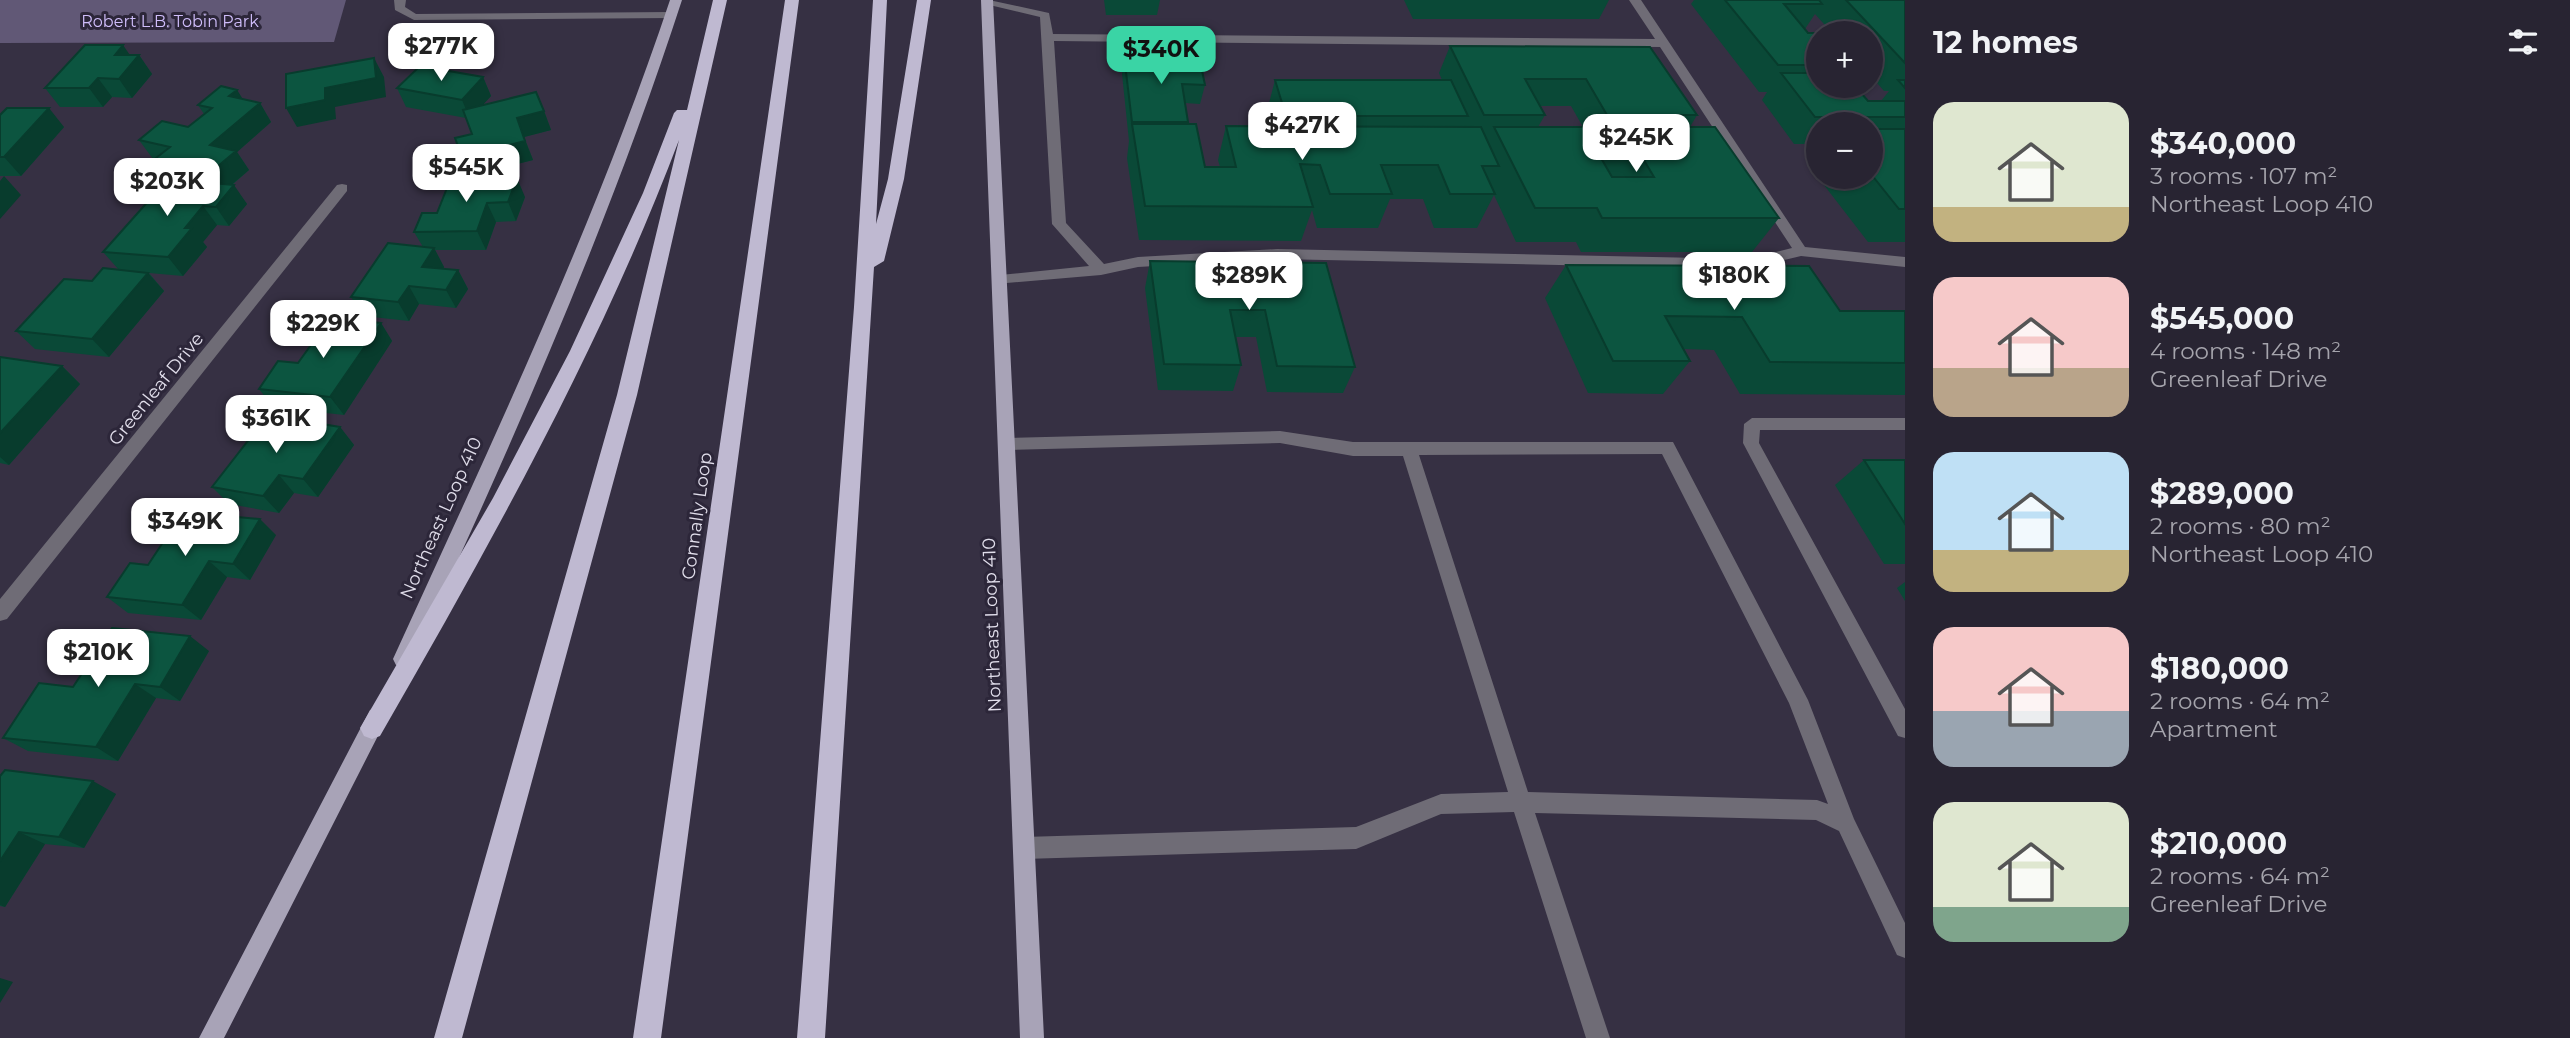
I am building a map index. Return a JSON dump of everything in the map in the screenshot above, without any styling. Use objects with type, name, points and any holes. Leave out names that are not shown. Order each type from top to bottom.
[{"type":"highway","name":"Connally Loop","points":[[647,1038],[792,0]]},
{"type":"highway","points":[[811,1038],[863,307],[880,0]]},
{"type":"highway","points":[[863,307],[896,179],[924,0]]},
{"type":"highway","points":[[372,729],[457,583],[579,352],[645,208],[718,9]]},
{"type":"highway","points":[[448,1038],[627,395],[718,9]]},
{"type":"main road","name":"Northeast Loop 410","points":[[987,1],[1032,1038]]},
{"type":"main road","name":"Northeast Loop 410","points":[[211,1038],[372,729],[575,274],[657,61],[673,8]]},
{"type":"street","points":[[400,0],[399,8],[414,17],[596,16],[673,8]]},
{"type":"street","points":[[544,16],[551,0]]},
{"type":"street","points":[[596,16],[602,0]]},
{"type":"street","points":[[1635,0],[1801,251]]},
{"type":"street","points":[[987,1],[1045,15],[1059,224],[1101,270]]},
{"type":"street","points":[[1048,37],[1664,43]]},
{"type":"street","name":"Greenleaf Drive","points":[[0,613],[342,188]]},
{"type":"street","points":[[1000,280],[1101,270],[1138,262],[1277,254],[1747,264],[1801,251],[1905,262]]},
{"type":"street","points":[[1905,424],[1752,424],[1751,443],[1905,729]]},
{"type":"street","points":[[1007,444],[1280,437],[1353,449],[1667,447],[1798,700],[1846,824],[1905,947]]},
{"type":"street","points":[[1409,449],[1598,1038]]},
{"type":"street","points":[[1024,848],[1356,838],[1441,804],[1521,802],[1817,810],[1846,824]]},
{"type":"green space","name":"Robert L.B. Tobin Park","points":[[0,0],[346,0],[334,42],[0,43]]},
{"type":"building","points":[[1725,0],[1819,0],[1822,4],[1784,4],[1806,31],[1806,65],[1778,65]]},
{"type":"building","points":[[1846,0],[1905,0],[1905,63],[1883,40],[1883,21],[1866,21]]},
{"type":"building","points":[[85,45],[123,45],[115,55],[139,55],[119,79],[98,78],[89,88],[45,88]]},
{"type":"building","points":[[1450,46],[1650,47],[1697,115],[1607,115],[1586,79],[1525,79],[1545,115],[1484,115]]},
{"type":"building","points":[[1124,55],[1199,56],[1205,85],[1182,84],[1188,122],[1132,122]]},
{"type":"building","points":[[374,58],[376,78],[325,88],[325,100],[286,108],[286,74]]},
{"type":"building","points":[[420,66],[483,77],[462,100],[397,88]]},
{"type":"building","points":[[1781,73],[1806,73],[1806,98],[1905,101],[1905,117],[1883,117],[1883,112],[1811,112]]},
{"type":"building","points":[[1275,80],[1451,80],[1468,116],[1286,116]]},
{"type":"building","points":[[221,86],[237,90],[229,96],[260,103],[210,145],[236,151],[211,172],[156,158],[170,147],[139,140],[162,121],[188,127],[212,108],[198,105]]},
{"type":"building","points":[[536,92],[544,111],[517,118],[525,141],[462,157],[455,138],[472,134],[463,110]]},
{"type":"building","points":[[7,108],[49,108],[4,157],[0,157],[0,115]]},
{"type":"building","points":[[1132,124],[1196,124],[1205,167],[1236,167],[1226,126],[1481,127],[1499,166],[1482,166],[1495,194],[1450,194],[1438,165],[1381,165],[1392,194],[1330,194],[1320,165],[1300,164],[1313,207],[1145,206]]},
{"type":"building","points":[[1494,127],[1583,127],[1612,177],[1654,177],[1624,127],[1715,127],[1779,218],[1602,218],[1597,208],[1535,208]]},
{"type":"building","points":[[1883,129],[1905,129],[1905,209],[1899,209],[1883,189]]},
{"type":"building","points":[[451,178],[517,178],[508,202],[487,203],[477,231],[414,232],[422,213],[437,213]]},
{"type":"building","points":[[168,179],[234,185],[216,207],[203,206],[185,228],[192,228],[168,257],[103,252]]},
{"type":"building","points":[[388,243],[434,248],[422,267],[458,270],[446,290],[409,286],[398,302],[351,297]]},
{"type":"building","points":[[1150,261],[1326,263],[1355,367],[1277,366],[1265,310],[1230,310],[1241,365],[1164,364]]},
{"type":"building","points":[[1566,265],[1809,266],[1840,311],[1905,311],[1905,363],[1770,362],[1742,317],[1665,316],[1690,361],[1613,361]]},
{"type":"building","points":[[103,268],[148,273],[92,339],[16,331],[64,279],[92,281]]},
{"type":"building","points":[[331,317],[381,323],[330,397],[259,389],[278,361],[298,363]]},
{"type":"building","points":[[0,357],[62,366],[0,433]]},
{"type":"building","points":[[268,415],[340,427],[303,479],[279,475],[263,496],[212,487]]},
{"type":"building","points":[[1864,460],[1905,460],[1905,524]]},
{"type":"building","points":[[183,512],[260,519],[233,564],[209,561],[182,605],[107,597],[130,563],[148,565]]},
{"type":"building","points":[[112,628],[190,636],[160,687],[135,684],[96,747],[3,738],[39,683],[73,687]]},
{"type":"building","points":[[5,770],[93,781],[59,837],[19,832],[0,861],[0,776]]}]
